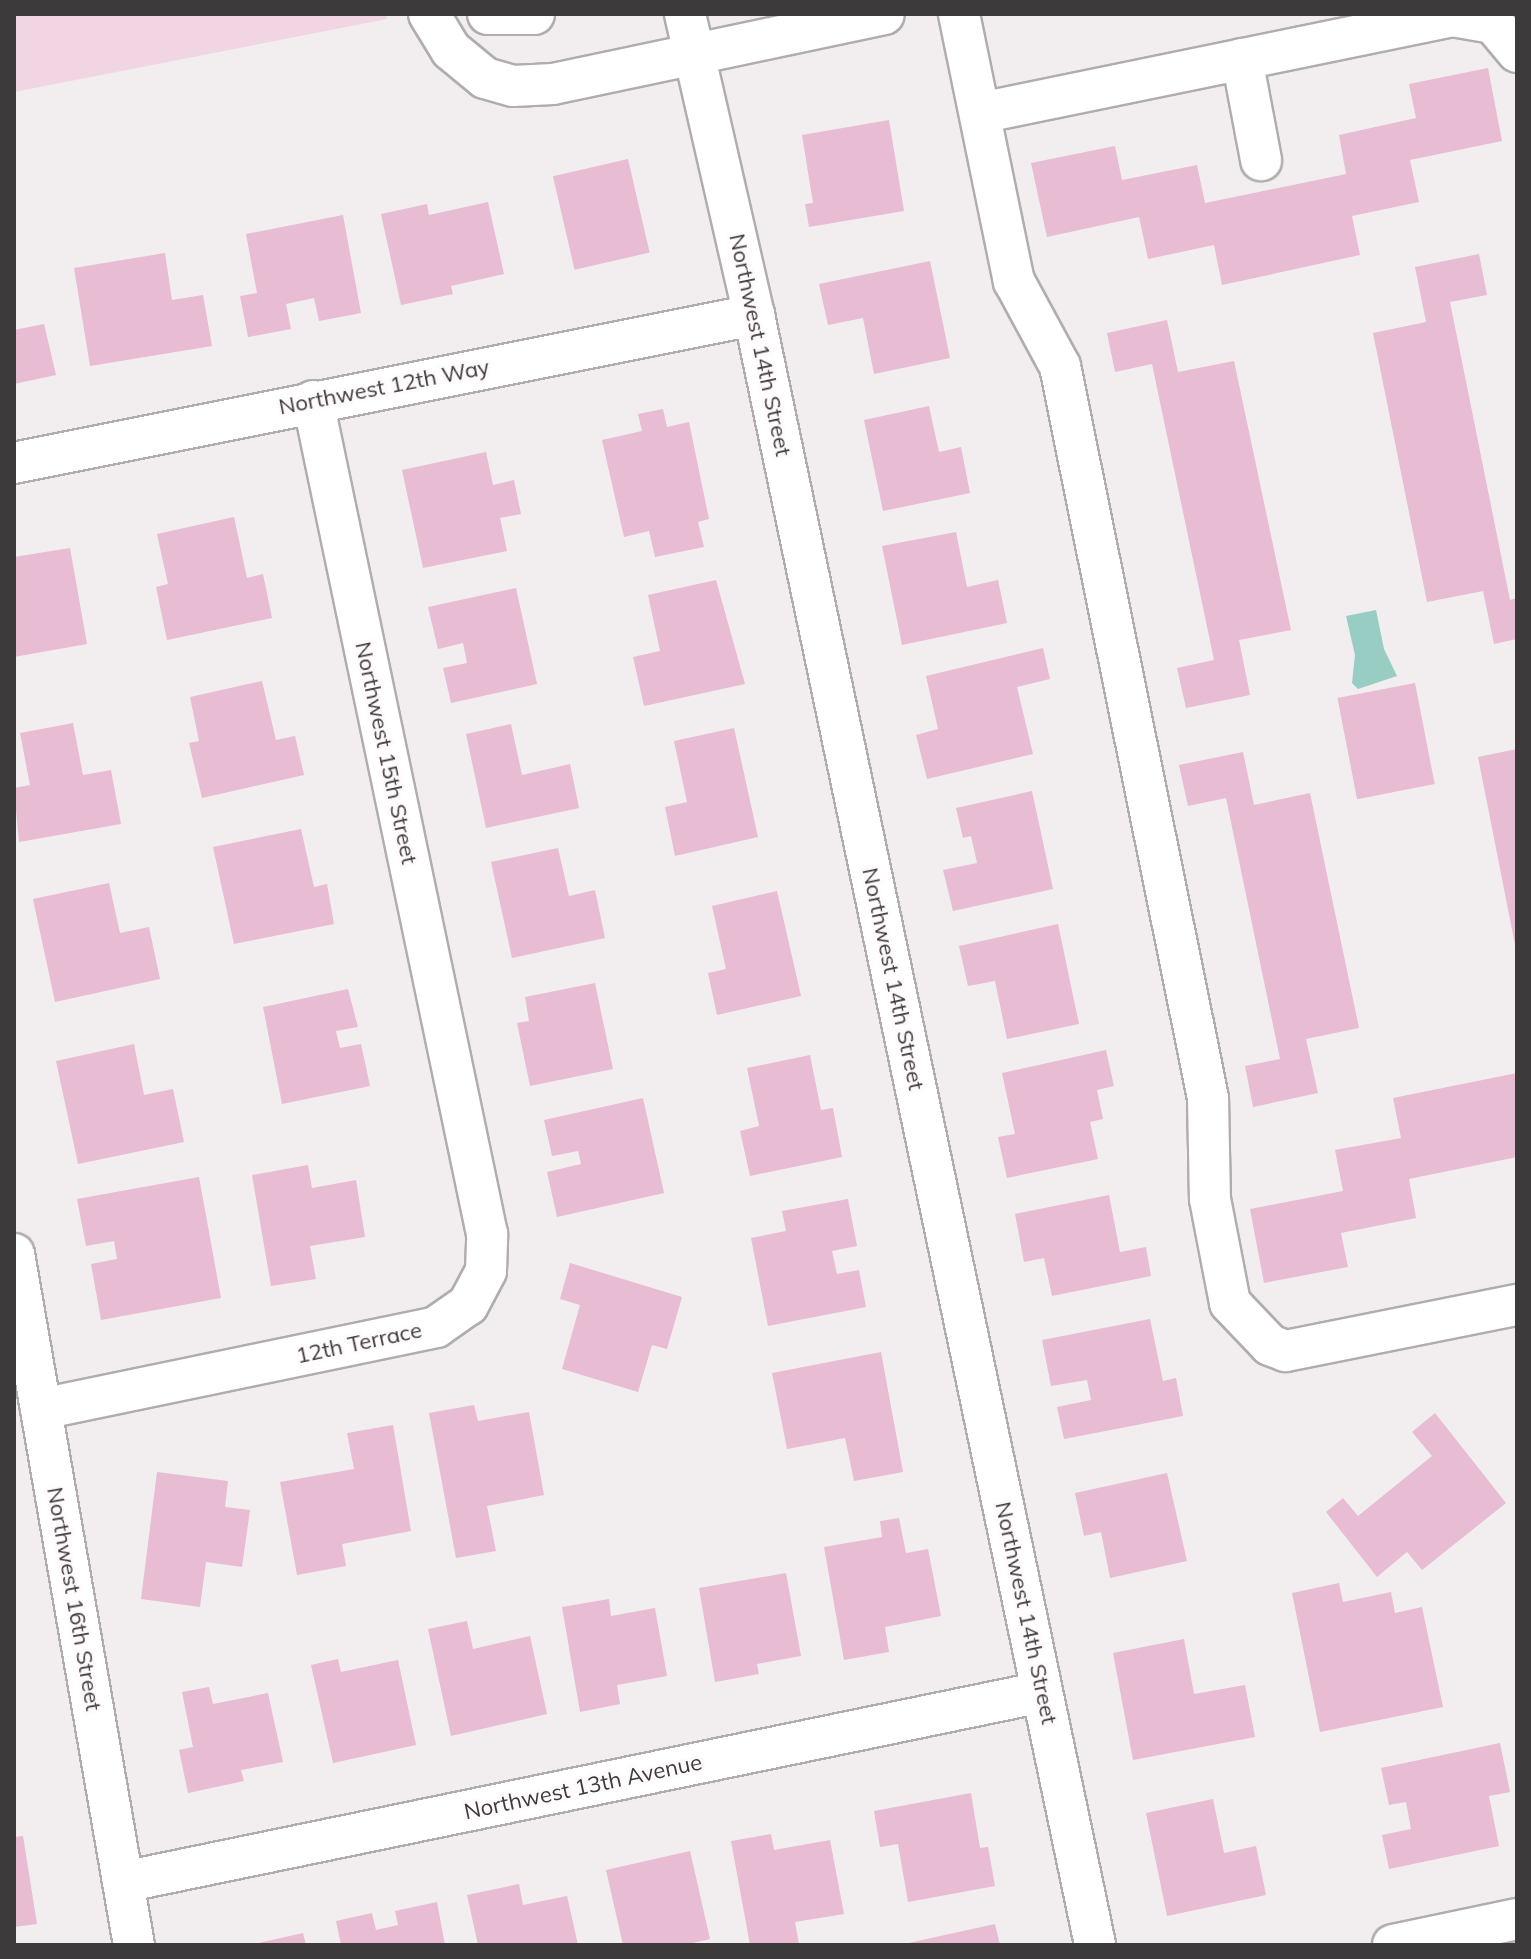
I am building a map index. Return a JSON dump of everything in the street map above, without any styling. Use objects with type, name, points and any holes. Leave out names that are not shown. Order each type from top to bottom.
[{"type":"street","points":[[429,14],[451,50],[485,78],[513,86],[553,84],[884,14]]},
{"type":"street","points":[[488,14],[534,14]]},
{"type":"street","name":"Northwest 14th Street","points":[[685,14],[754,315],[1095,1945]]},
{"type":"street","points":[[959,14],[1014,281],[1060,366],[1208,1098],[1210,1199],[1230,1303],[1270,1345],[1286,1351],[1517,1305]]},
{"type":"street","points":[[980,113],[1452,16],[1493,23],[1517,52]]},
{"type":"street","points":[[1242,59],[1261,160]]},
{"type":"street","name":"Northwest 12th Way","points":[[14,463],[754,315]]},
{"type":"street","name":"Northwest 15th Street","points":[[313,401],[460,1105]]},
{"type":"street","name":"12th Terrace","points":[[41,1409],[436,1327],[468,1305],[486,1271],[487,1234],[460,1105]]},
{"type":"street","name":"Northwest 16th Street","points":[[14,1254],[134,1945]]},
{"type":"street","name":"Northwest 13th Avenue","points":[[123,1882],[1042,1692]]},
{"type":"street","points":[[1393,1945],[1517,1919]]},
{"type":"shaded area","points":[[14,14],[386,14],[387,19],[14,92]]},
{"type":"shaded area","points":[[1376,610],[1384,649],[1397,676],[1358,689],[1352,683],[1355,655],[1346,616]]},
{"type":"building","points":[[1488,68],[1502,141],[1410,160],[1419,202],[1352,216],[1360,255],[1222,285],[1214,245],[1148,259],[1139,217],[1047,237],[1031,163],[1115,146],[1122,180],[1197,165],[1205,203],[1346,174],[1339,135],[1416,118],[1409,84]]},
{"type":"building","points":[[889,120],[904,211],[809,227],[805,204],[813,203],[802,135]]},
{"type":"building","points":[[628,159],[650,253],[575,270],[553,176]]},
{"type":"building","points":[[488,202],[504,274],[451,286],[453,294],[401,305],[381,214],[427,204],[429,215]]},
{"type":"building","points":[[343,215],[361,313],[319,321],[314,298],[286,304],[291,329],[248,337],[240,296],[257,293],[246,234]]},
{"type":"building","points":[[165,253],[172,300],[203,295],[212,346],[90,366],[74,268]]},
{"type":"building","points":[[1479,254],[1487,295],[1450,302],[1510,600],[1517,598],[1517,639],[1494,644],[1483,591],[1427,602],[1373,333],[1426,322],[1415,267]]},
{"type":"building","points":[[930,261],[950,358],[874,374],[863,318],[828,325],[819,284]]},
{"type":"building","points":[[1167,320],[1178,372],[1234,361],[1291,630],[1239,640],[1250,695],[1186,708],[1177,668],[1214,660],[1152,364],[1115,372],[1107,333]]},
{"type":"building","points":[[44,324],[56,375],[14,384],[14,330]]},
{"type":"building","points":[[929,406],[939,452],[961,447],[970,493],[883,511],[864,420]]},
{"type":"building","points":[[663,409],[667,427],[689,422],[709,519],[698,522],[704,547],[655,557],[649,531],[624,537],[602,440],[642,431],[638,414]]},
{"type":"building","points":[[486,452],[493,485],[514,480],[521,514],[500,518],[507,551],[423,568],[402,470]]},
{"type":"building","points":[[234,517],[247,578],[263,574],[272,618],[167,640],[156,587],[168,584],[157,534]]},
{"type":"building","points":[[956,532],[967,587],[998,580],[1007,623],[902,645],[882,546]]},
{"type":"building","points":[[70,548],[87,644],[14,657],[14,557]]},
{"type":"building","points":[[716,580],[745,684],[644,706],[633,657],[660,651],[648,595]]},
{"type":"building","points":[[516,588],[537,684],[451,703],[443,668],[467,663],[463,643],[438,649],[428,607]]},
{"type":"building","points":[[1043,648],[1050,679],[1017,687],[1033,754],[927,779],[916,735],[938,729],[926,676]]},
{"type":"building","points":[[262,681],[276,740],[295,736],[304,775],[202,798],[189,743],[199,741],[190,697]]},
{"type":"building","points":[[1415,683],[1435,784],[1357,799],[1337,698]]},
{"type":"building","points":[[73,723],[83,775],[111,770],[121,824],[19,842],[14,788],[30,785],[20,733]]},
{"type":"building","points":[[511,724],[522,775],[570,764],[579,808],[486,828],[466,734]]},
{"type":"building","points":[[734,728],[758,837],[675,856],[665,807],[687,802],[674,741]]},
{"type":"building","points":[[1517,749],[1517,950],[1516,950],[1478,757]]},
{"type":"building","points":[[1243,752],[1254,805],[1310,793],[1359,1028],[1306,1039],[1318,1093],[1253,1107],[1245,1066],[1280,1059],[1226,798],[1188,806],[1179,765]]},
{"type":"building","points":[[1032,791],[1053,889],[953,911],[943,870],[977,863],[971,836],[963,838],[956,808]]},
{"type":"building","points":[[301,829],[314,887],[327,884],[334,924],[234,944],[213,847]]},
{"type":"building","points":[[558,848],[569,896],[595,890],[605,938],[512,958],[491,862]]},
{"type":"building","points":[[109,883],[120,933],[149,927],[160,979],[55,1002],[33,899]]},
{"type":"building","points":[[777,891],[801,996],[717,1015],[708,973],[726,969],[712,906]]},
{"type":"building","points":[[1058,924],[1079,1024],[1007,1039],[995,981],[968,986],[959,946]]},
{"type":"building","points":[[595,983],[613,1069],[530,1086],[517,1023],[529,1021],[525,997]]},
{"type":"building","points":[[348,989],[358,1027],[336,1031],[340,1048],[361,1044],[370,1086],[282,1104],[263,1007]]},
{"type":"building","points":[[134,1044],[144,1095],[173,1089],[184,1142],[78,1164],[56,1061]]},
{"type":"building","points":[[1106,1050],[1114,1086],[1097,1090],[1103,1119],[1090,1122],[1098,1159],[1007,1178],[998,1137],[1015,1134],[1002,1073]]},
{"type":"building","points":[[810,1055],[821,1110],[833,1108],[842,1157],[750,1176],[740,1131],[759,1126],[747,1068]]},
{"type":"building","points":[[1517,1073],[1517,1157],[1409,1179],[1416,1218],[1341,1233],[1348,1267],[1264,1283],[1250,1209],[1343,1191],[1335,1150],[1401,1138],[1393,1098]]},
{"type":"building","points":[[643,1098],[664,1193],[557,1217],[547,1172],[581,1164],[578,1151],[552,1156],[544,1120]]},
{"type":"building","points":[[308,1165],[312,1188],[356,1180],[365,1237],[310,1246],[316,1279],[271,1286],[252,1175]]},
{"type":"building","points":[[199,1177],[221,1298],[101,1320],[91,1264],[117,1259],[114,1241],[86,1246],[77,1199]]},
{"type":"building","points":[[1109,1195],[1120,1252],[1146,1247],[1151,1276],[1052,1296],[1044,1258],[1024,1262],[1015,1214]]},
{"type":"building","points":[[848,1199],[857,1246],[832,1251],[837,1274],[859,1270],[866,1307],[768,1326],[751,1238],[786,1231],[782,1211]]},
{"type":"building","points":[[570,1263],[682,1297],[667,1349],[652,1345],[638,1392],[562,1369],[580,1305],[560,1299]]},
{"type":"building","points":[[1150,1319],[1163,1381],[1176,1378],[1183,1416],[1064,1439],[1057,1407],[1091,1400],[1087,1380],[1051,1386],[1042,1340]]},
{"type":"building","points":[[881,1352],[903,1472],[854,1481],[845,1438],[787,1449],[772,1373]]},
{"type":"building","points":[[474,1405],[478,1421],[529,1412],[544,1495],[487,1506],[496,1551],[456,1558],[429,1413]]},
{"type":"building","points":[[1435,1413],[1506,1503],[1422,1570],[1407,1552],[1377,1577],[1326,1512],[1343,1498],[1358,1516],[1432,1456],[1412,1432]]},
{"type":"building","points":[[393,1425],[411,1531],[342,1544],[346,1566],[297,1575],[280,1482],[354,1469],[347,1433]]},
{"type":"building","points":[[157,1472],[228,1481],[225,1507],[250,1510],[242,1567],[206,1562],[200,1607],[141,1599]]},
{"type":"building","points":[[1167,1473],[1187,1561],[1110,1578],[1101,1532],[1084,1536],[1075,1493]]},
{"type":"building","points":[[899,1518],[906,1553],[928,1549],[941,1616],[885,1627],[889,1652],[844,1660],[824,1547],[882,1537],[880,1521]]},
{"type":"building","points":[[786,1573],[801,1656],[757,1664],[759,1674],[715,1682],[699,1588]]},
{"type":"building","points":[[1339,1583],[1343,1602],[1391,1592],[1395,1613],[1422,1607],[1443,1707],[1320,1732],[1292,1593]]},
{"type":"building","points":[[609,1599],[611,1616],[655,1608],[667,1676],[617,1685],[620,1704],[580,1712],[562,1607]]},
{"type":"building","points":[[467,1621],[473,1649],[530,1636],[547,1714],[451,1736],[428,1629]]},
{"type":"building","points":[[1184,1639],[1194,1694],[1245,1685],[1255,1737],[1133,1760],[1113,1653]]},
{"type":"building","points":[[338,1659],[341,1672],[398,1660],[416,1745],[333,1763],[311,1665]]},
{"type":"building","points":[[209,1687],[213,1704],[268,1693],[283,1762],[241,1770],[244,1781],[188,1793],[179,1750],[193,1747],[182,1692]]},
{"type":"building","points":[[1500,1743],[1510,1792],[1489,1796],[1499,1846],[1389,1869],[1382,1835],[1411,1829],[1406,1802],[1389,1805],[1381,1768]]},
{"type":"building","points":[[971,1793],[980,1848],[988,1847],[995,1886],[908,1902],[898,1844],[880,1847],[874,1811]]},
{"type":"building","points":[[1213,1799],[1224,1853],[1256,1846],[1266,1895],[1167,1916],[1146,1813]]},
{"type":"building","points":[[771,1834],[774,1850],[830,1840],[844,1914],[795,1922],[799,1944],[750,1945],[731,1841]]},
{"type":"building","points":[[23,1836],[37,1924],[14,1927],[14,1837]]},
{"type":"building","points":[[690,1851],[710,1939],[684,1945],[623,1945],[606,1870]]},
{"type":"building","points":[[519,1884],[523,1905],[567,1896],[578,1945],[478,1945],[467,1895]]},
{"type":"building","points":[[437,1902],[445,1945],[341,1945],[336,1921],[372,1913],[376,1930],[398,1925],[395,1911]]},
{"type":"building","points":[[995,1924],[1000,1945],[904,1945],[904,1944]]},
{"type":"building","points":[[303,1933],[306,1945],[254,1945],[254,1944]]}]
